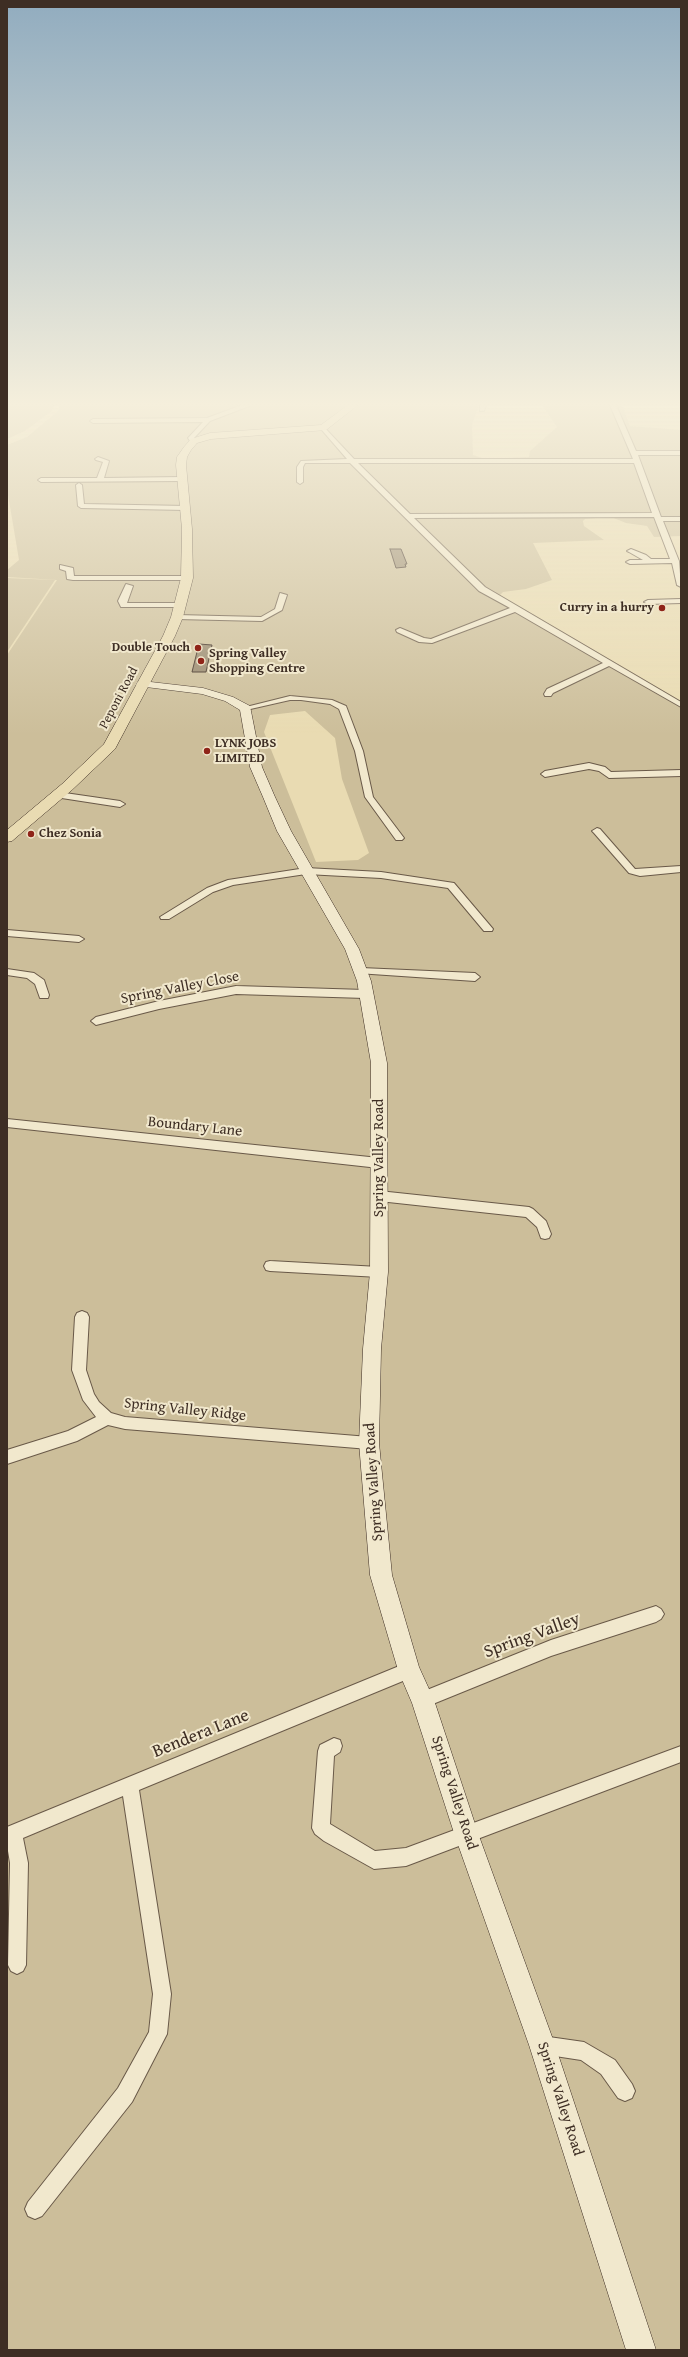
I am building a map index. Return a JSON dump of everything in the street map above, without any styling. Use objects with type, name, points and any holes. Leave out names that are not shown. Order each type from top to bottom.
[{"type":"main road","name":"Peponi Road","points":[[7,838],[58,795],[110,746],[177,617],[181,605],[187,578],[188,553],[186,515]]},
{"type":"street","points":[[656,515],[672,552],[681,585]]},
{"type":"street","points":[[409,516],[681,519]]},
{"type":"street","points":[[409,516],[482,589],[681,705]]},
{"type":"street","points":[[658,519],[681,522]]},
{"type":"street","points":[[631,551],[644,556],[649,562]]},
{"type":"street","points":[[672,552],[681,552]]},
{"type":"street","points":[[630,562],[675,561]]},
{"type":"street","points":[[63,567],[70,570],[70,577],[73,578],[187,578]]},
{"type":"street","points":[[129,586],[122,602],[124,605],[181,605]]},
{"type":"street","points":[[177,617],[262,619],[278,610],[283,596]]},
{"type":"street","points":[[648,602],[681,601]]},
{"type":"street","points":[[400,630],[422,640],[432,641],[515,609]]},
{"type":"street","points":[[548,694],[550,691],[610,663]]},
{"type":"street","points":[[142,684],[203,691],[229,699],[246,708],[290,698],[332,702],[343,708],[358,751],[369,797],[399,838]]},
{"type":"street","name":"Spring Valley Road","points":[[246,708],[256,767],[284,831],[352,949],[361,971],[380,1062],[379,1272],[372,1349],[369,1443],[381,1575],[409,1670],[423,1700],[467,1836],[542,2045],[641,2350]]},
{"type":"street","points":[[546,774],[589,766],[602,769],[609,775],[681,773]]},
{"type":"street","points":[[58,795],[120,804]]},
{"type":"street","points":[[597,832],[632,871],[640,873],[681,869]]},
{"type":"street","points":[[165,917],[210,890],[231,882],[306,871],[381,875],[451,885],[464,897],[488,929]]},
{"type":"street","points":[[7,933],[79,939]]},
{"type":"street","points":[[361,971],[475,977]]},
{"type":"street","points":[[7,972],[30,975],[40,982],[44,995]]},
{"type":"street","name":"Spring Valley Close","points":[[96,1021],[159,1005],[236,990],[365,994]]},
{"type":"street","name":"Boundary Lane","points":[[7,1124],[379,1163]]},
{"type":"street","points":[[379,1196],[529,1212],[542,1224],[545,1234]]},
{"type":"street","points":[[270,1266],[379,1272]]},
{"type":"street","name":"Spring Valley Ridge","points":[[82,1317],[79,1370],[88,1396],[94,1406],[107,1418],[125,1423],[369,1443]]},
{"type":"street","points":[[7,1457],[72,1436],[107,1418]]},
{"type":"street","name":"Spring Valley","points":[[423,1700],[551,1648],[656,1614]]},
{"type":"street","name":"Bendera Lane","points":[[11,1834],[409,1670]]},
{"type":"street","points":[[334,1746],[326,1751],[321,1828],[330,1835],[374,1860],[406,1857],[467,1836],[641,1768],[681,1754]]},
{"type":"street","points":[[35,2209],[126,2095],[158,2034],[162,1994],[130,1785]]},
{"type":"street","points":[[11,1834],[19,1863],[17,1965]]},
{"type":"street","points":[[542,2045],[584,2051],[608,2067],[625,2091]]},
{"type":"shaded area","points":[[11,515],[681,515],[681,536],[654,537],[647,526],[626,523],[611,517],[585,519],[583,521],[584,526],[604,540],[533,543],[552,580],[526,589],[503,592],[500,595],[681,701],[681,2350],[7,2350],[7,655],[57,580],[7,577],[7,570],[19,560]],"holes":[[[305,711],[335,738],[342,779],[369,853],[358,860],[316,862],[264,732],[270,715]]]},
{"type":"shaded area","points":[[7,578],[55,580],[7,652]]},
{"type":"building","points":[[390,549],[401,549],[407,564],[405,564],[406,567],[396,568]]},
{"type":"building","name":"Spring Valley Shopping Centre","points":[[199,644],[212,645],[206,672],[192,672]]},
{"type":"place","name":"Curry in a hurry","points":[[662,608]]},
{"type":"place","name":"Double Touch","points":[[198,648]]},
{"type":"place","name":"Spring Valley Shopping Centre","points":[[201,661]]},
{"type":"place","name":"LYNK JOBS LIMITED","points":[[207,751]]},
{"type":"place","name":"Chez Sonia","points":[[31,834]]}]
